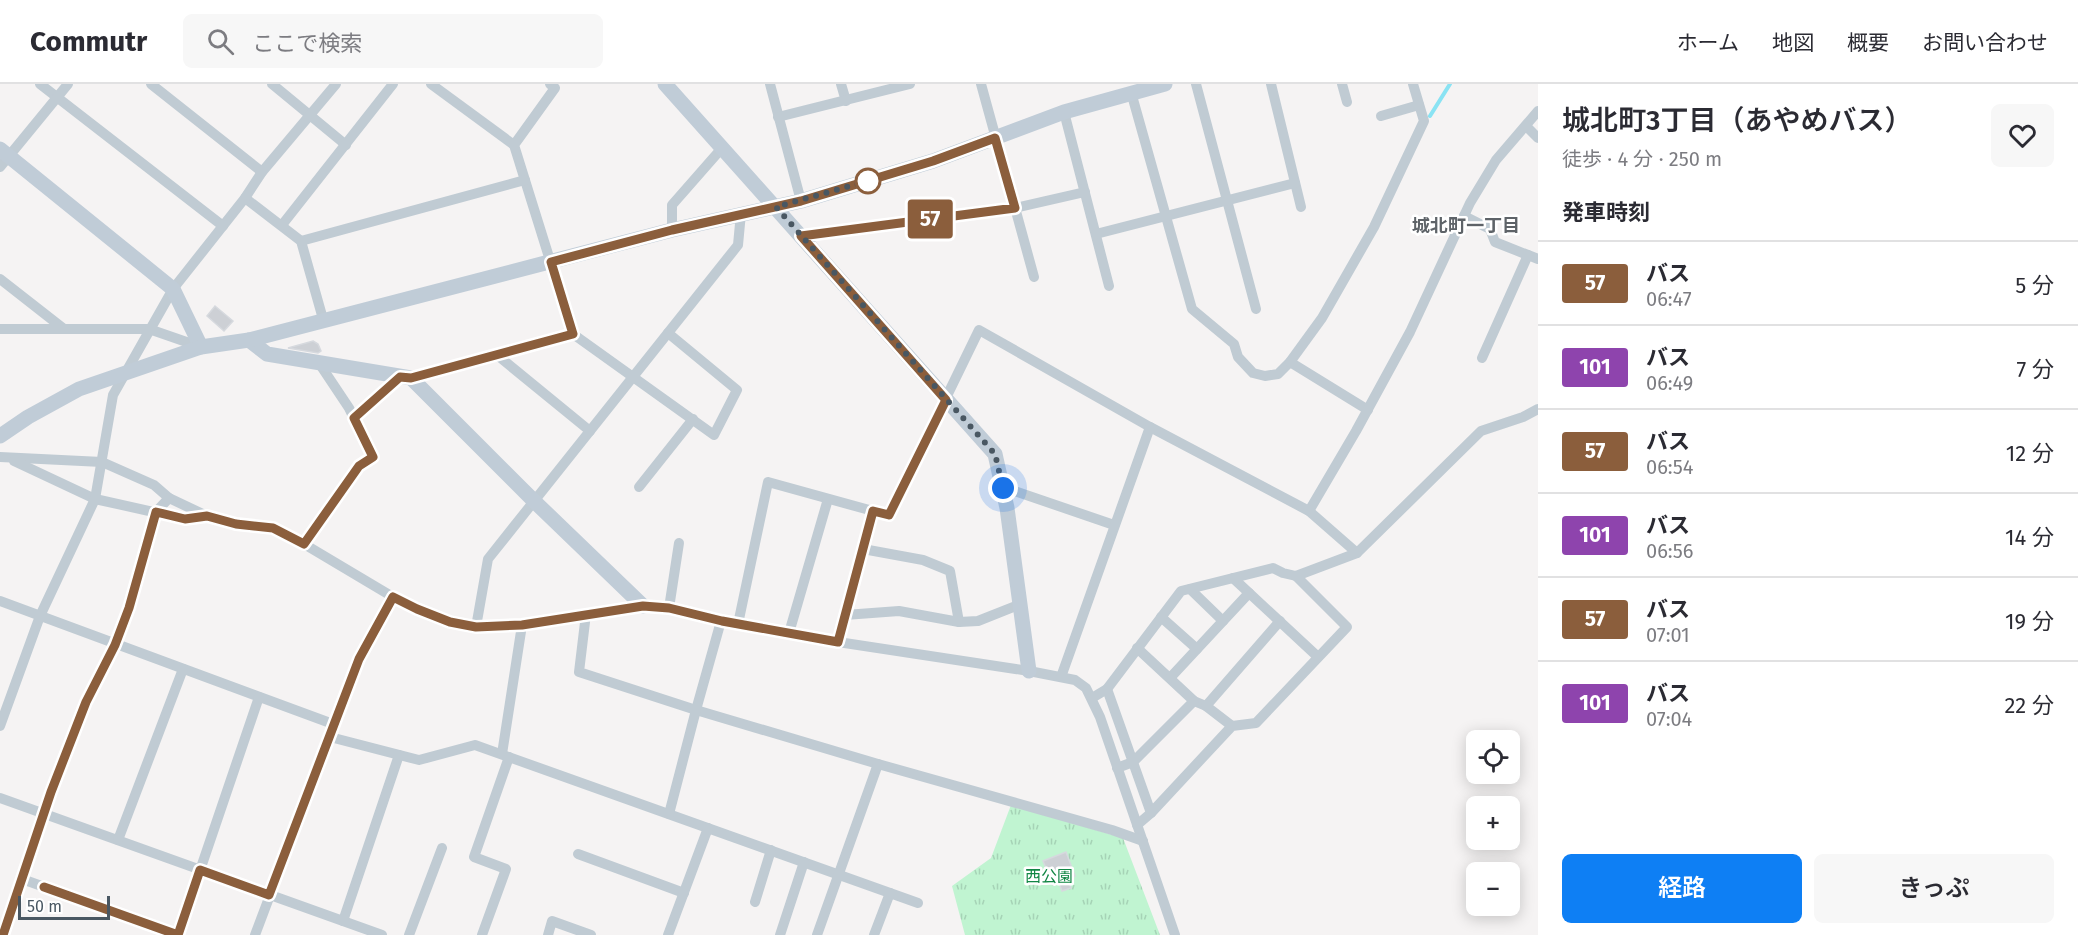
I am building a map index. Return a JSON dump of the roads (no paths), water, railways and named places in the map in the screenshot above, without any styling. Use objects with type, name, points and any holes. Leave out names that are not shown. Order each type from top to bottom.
[{"type":"street","points":[[40,84],[223,226]]},
{"type":"street","points":[[68,84],[58,98],[3,157],[173,289],[201,347]]},
{"type":"street","points":[[151,84],[262,172]]},
{"type":"street","points":[[272,84],[346,145]]},
{"type":"street","points":[[0,726],[40,616],[95,499],[113,395],[124,373],[173,289],[245,198],[262,172],[336,84]]},
{"type":"street","points":[[282,225],[393,84]]},
{"type":"street","points":[[430,84],[514,145],[573,334],[714,435],[737,390],[668,333]]},
{"type":"street","points":[[514,145],[555,88],[550,84]]},
{"type":"street","points":[[665,84],[995,454],[1003,488],[1029,671]]},
{"type":"street","points":[[770,84],[801,201]]},
{"type":"street","points":[[841,84],[846,101]]},
{"type":"street","points":[[778,117],[910,84]]},
{"type":"street","points":[[981,84],[1034,277]]},
{"type":"street","points":[[0,436],[28,417],[79,389],[201,347],[249,340],[672,230],[801,201],[933,161],[1064,112],[1165,84]]},
{"type":"street","points":[[1196,84],[1256,309]]},
{"type":"street","points":[[1271,84],[1301,207]]},
{"type":"street","points":[[1342,84],[1347,102]]},
{"type":"street","points":[[1131,92],[1192,309],[1234,344],[1238,357],[1253,373],[1265,376],[1278,374],[1290,362],[1322,318],[1374,227],[1424,121],[1413,84]]},
{"type":"street","points":[[1381,116],[1419,105]]},
{"type":"street","points":[[1309,511],[1410,332],[1464,216],[1496,160],[1538,111]]},
{"type":"street","points":[[1064,112],[1109,286]]},
{"type":"street","points":[[1526,126],[1538,138]]},
{"type":"street","points":[[672,230],[672,205],[722,148]]},
{"type":"street","points":[[301,241],[525,180]]},
{"type":"street","points":[[1096,234],[1295,183]]},
{"type":"street","points":[[801,236],[1015,208],[1085,192]]},
{"type":"street","points":[[245,198],[301,241],[323,319]]},
{"type":"street","points":[[476,627],[488,559],[738,245],[741,213]]},
{"type":"street","points":[[1464,216],[1491,229],[1496,242],[1533,257],[1482,358]]},
{"type":"street","points":[[0,279],[64,329]]},
{"type":"street","points":[[0,328],[149,329],[201,347]]},
{"type":"street","points":[[738,624],[768,482],[889,515],[979,330],[1150,427],[1309,511],[1357,553]]},
{"type":"street","points":[[249,340],[267,354],[405,378],[573,334]]},
{"type":"street","points":[[497,355],[590,431]]},
{"type":"street","points":[[1290,362],[1368,410]]},
{"type":"street","points":[[304,544],[359,466],[373,457],[354,418],[319,363]]},
{"type":"street","points":[[354,418],[405,378]]},
{"type":"street","points":[[405,378],[643,606]]},
{"type":"street","points":[[1296,576],[1357,553],[1481,431],[1523,417],[1538,409]]},
{"type":"street","points":[[639,487],[693,419]]},
{"type":"street","points":[[1061,677],[1150,427]]},
{"type":"street","points":[[4,458],[102,462],[154,485],[169,498],[207,516],[236,524],[273,528],[393,597],[450,622],[476,627],[522,625],[643,606],[669,608],[722,621],[838,642],[1029,671],[1075,681],[1086,688],[1092,698],[1176,935]]},
{"type":"street","points":[[4,458],[95,499],[185,519],[207,516]]},
{"type":"street","points":[[1003,488],[1114,525]]},
{"type":"street","points":[[3,935],[42,813],[86,702],[115,645],[129,608],[156,512],[169,498]]},
{"type":"street","points":[[789,633],[828,499]]},
{"type":"street","points":[[838,642],[873,511]]},
{"type":"street","points":[[669,608],[679,543]]},
{"type":"street","points":[[863,549],[923,560],[950,571],[959,622]]},
{"type":"street","points":[[1092,698],[1107,689],[1181,591],[1273,568],[1296,576],[1347,627],[1256,723],[1232,726],[1137,825]]},
{"type":"street","points":[[1233,578],[1318,657]]},
{"type":"street","points":[[1190,589],[1223,621]]},
{"type":"street","points":[[1170,678],[1249,593]]},
{"type":"street","points":[[255,935],[359,659],[393,597]]},
{"type":"street","points":[[0,601],[333,724]]},
{"type":"street","points":[[845,615],[899,610],[959,622],[978,621],[1021,604]]},
{"type":"street","points":[[586,614],[579,672],[696,710],[1112,830],[1143,841]]},
{"type":"street","points":[[1161,617],[1197,649]]},
{"type":"street","points":[[669,814],[722,621]]},
{"type":"street","points":[[1206,706],[1280,621]]},
{"type":"street","points":[[482,935],[506,869],[474,856],[505,756],[522,625]]},
{"type":"street","points":[[1137,648],[1194,701],[1206,706],[1232,726]]},
{"type":"street","points":[[118,840],[183,669]]},
{"type":"street","points":[[1107,689],[1151,813]]},
{"type":"street","points":[[22,879],[178,935],[259,697]]},
{"type":"street","points":[[1117,768],[1133,762],[1194,701]]},
{"type":"street","points":[[330,737],[419,760],[475,745],[918,903]]},
{"type":"street","points":[[343,921],[399,755]]},
{"type":"street","points":[[817,935],[878,764]]},
{"type":"street","points":[[0,798],[374,934]]},
{"type":"street","points":[[668,935],[708,828]]},
{"type":"street","points":[[409,935],[442,848]]},
{"type":"street","points":[[755,902],[771,850]]},
{"type":"street","points":[[578,854],[684,893]]},
{"type":"street","points":[[780,935],[804,862]]},
{"type":"street","points":[[874,935],[890,893]]},
{"type":"street","points":[[548,935],[552,921],[591,935]]},
{"type":"waterway","points":[[1430,116],[1450,84]]},
{"type":"district","name":"城北町一丁目","points":[[1466,226]]},
{"type":"park label","name":"西公園","points":[[1049,876]]}]
